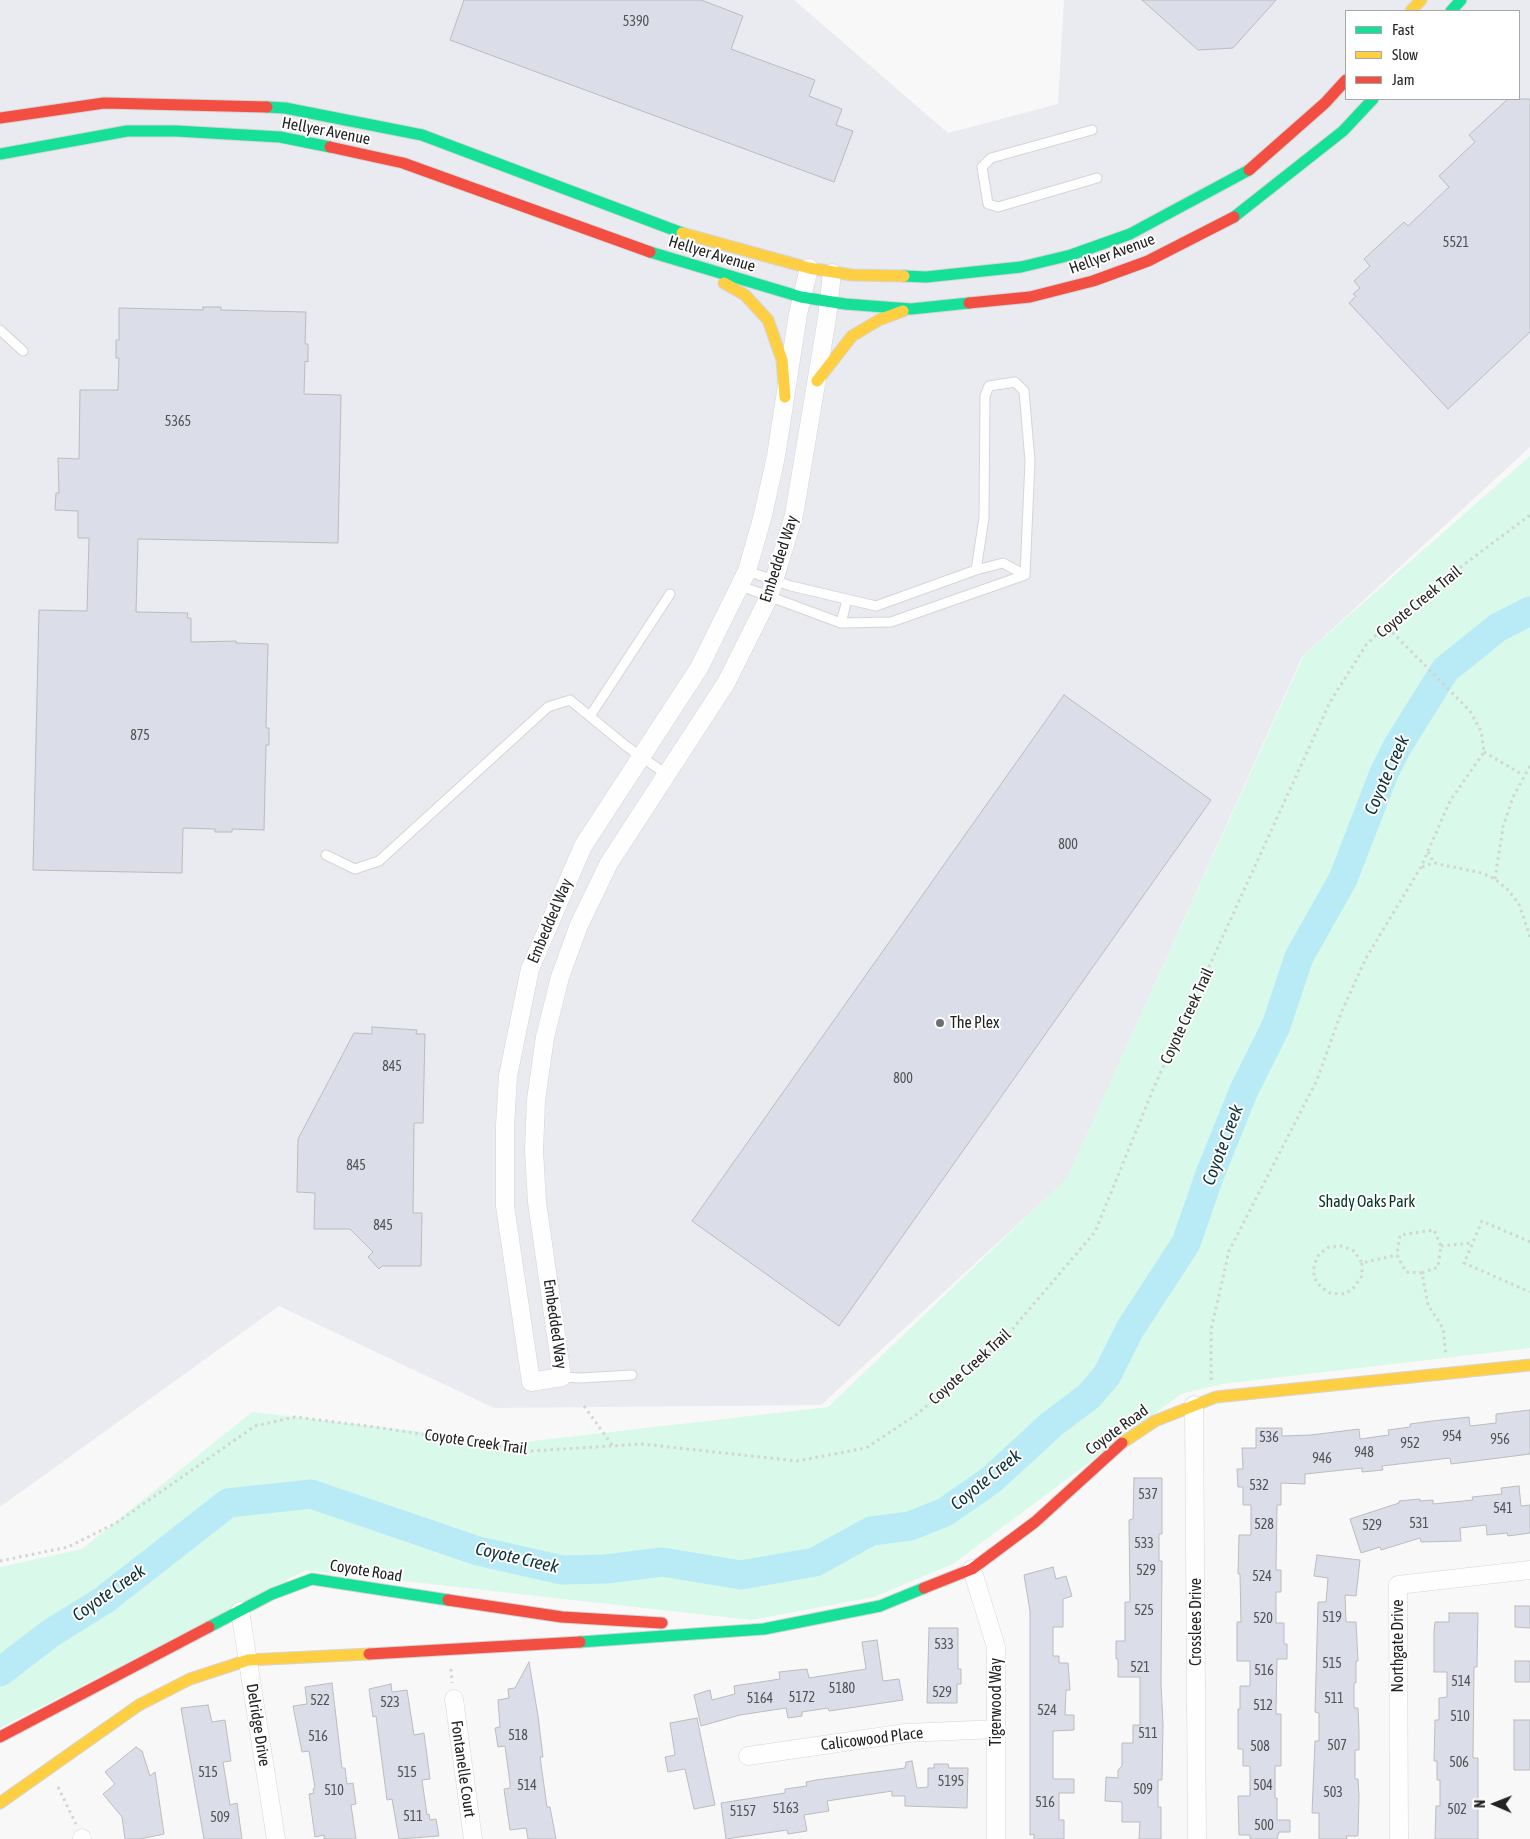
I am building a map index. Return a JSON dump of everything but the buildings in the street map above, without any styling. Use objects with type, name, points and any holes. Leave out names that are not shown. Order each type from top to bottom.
[{"type":"main road","points":[[1412,10],[1422,0]]},
{"type":"main road","points":[[1452,10],[1461,0]]},
{"type":"main road","name":"Hellyer Avenue","points":[[0,118],[104,103],[422,135],[683,233],[832,273],[877,277],[926,277],[1020,267],[1071,255],[1120,238],[1250,169],[1325,102],[1345,81]]},
{"type":"main road","name":"Hellyer Avenue","points":[[0,154],[127,132],[176,131],[283,122],[703,270],[801,297],[828,302],[912,309],[1030,298],[1093,281],[1148,261],[1241,213],[1343,132],[1372,100]]},
{"type":"main road","points":[[703,270],[745,295],[768,320],[782,360],[785,397]]},
{"type":"main road","points":[[817,382],[852,336],[879,320],[912,309]]},
{"type":"main road","name":"Coyote Road","points":[[0,1802],[140,1705],[190,1679],[248,1660],[448,1650],[764,1629],[880,1606],[972,1569],[1035,1522],[1123,1442],[1155,1421],[1194,1405],[1216,1397],[1530,1365]]},
{"type":"main road","name":"Coyote Road","points":[[0,1737],[272,1594],[312,1579],[562,1617],[764,1629]]},
{"type":"street","name":"Embedded Way","points":[[809,268],[801,297],[769,489],[744,578],[699,668],[583,846],[530,969],[508,1076],[504,1206],[531,1382],[562,1377],[536,1202],[534,1151],[536,1100],[545,1037],[560,978],[579,925],[609,863],[726,683],[772,588],[794,515],[817,382],[832,273]]},
{"type":"street","name":"Crosslees Drive","points":[[1194,1405],[1197,1839]]},
{"type":"street","name":"Tigerwood Way","points":[[972,1569],[996,1647],[996,1839]]},
{"type":"street","name":"Northgate Drive","points":[[1399,1839],[1398,1585],[1530,1570]]},
{"type":"street","name":"Delridge Drive","points":[[240,1611],[276,1839]]},
{"type":"street","name":"Fontanelle Court","points":[[454,1698],[473,1839]]},
{"type":"street","name":"Calicowood Place","points":[[748,1756],[906,1733],[997,1729]]},
{"type":"lane","points":[[1092,130],[991,158],[982,167],[988,204],[998,207],[1097,178]]},
{"type":"lane","points":[[0,330],[23,350]]},
{"type":"lane","points":[[976,570],[984,518],[985,396],[989,386],[1015,382],[1024,391],[1030,461],[1025,575]]},
{"type":"lane","points":[[744,578],[772,588],[876,606],[1003,562],[1025,575]]},
{"type":"lane","points":[[744,578],[772,588],[841,623],[891,622],[1025,575]]},
{"type":"lane","points":[[590,716],[670,594]]},
{"type":"lane","points":[[841,623],[847,600]]},
{"type":"lane","points":[[326,855],[355,869],[379,861],[548,707],[570,700],[641,757],[666,774]]},
{"type":"lane","points":[[562,1377],[581,1378],[632,1375]]},
{"type":"path","name":"Coyote Creek Trail","points":[[0,1561],[68,1547],[116,1523],[256,1426],[295,1417],[375,1427],[531,1451],[642,1444],[797,1461],[866,1448],[916,1415],[1003,1340],[1095,1232],[1154,1087],[1330,702],[1366,645],[1398,614],[1530,515]]},
{"type":"path","points":[[1211,1380],[1211,1330],[1229,1251],[1317,1080],[1340,1012],[1366,958],[1421,867],[1450,801],[1484,752],[1481,731],[1470,711],[1386,626]]},
{"type":"path","points":[[1484,752],[1523,775]]},
{"type":"path","points":[[1495,879],[1503,827],[1523,775],[1530,766]]},
{"type":"path","points":[[1428,852],[1434,864]]},
{"type":"path","points":[[1421,867],[1434,864],[1482,873],[1495,879],[1508,890],[1519,904],[1530,938]]},
{"type":"path","points":[[1530,1242],[1482,1221],[1464,1263],[1530,1292]]},
{"type":"path","points":[[1434,1230],[1440,1246],[1438,1267],[1422,1273],[1406,1272],[1397,1256],[1400,1235],[1434,1230]]},
{"type":"path","points":[[1440,1246],[1472,1243]]},
{"type":"path","points":[[1342,1246],[1354,1252],[1362,1263],[1362,1276],[1352,1290],[1342,1294],[1330,1294],[1321,1288],[1314,1278],[1314,1266],[1319,1254],[1329,1247],[1342,1246]]},
{"type":"path","points":[[1362,1263],[1397,1256]]},
{"type":"path","points":[[1422,1273],[1428,1305],[1443,1328],[1446,1356]]},
{"type":"path","points":[[584,1406],[612,1446]]},
{"type":"path","points":[[448,1650],[454,1698]]},
{"type":"path","points":[[49,1768],[75,1819],[82,1839]]},
{"type":"shaded area","points":[[0,0],[794,0],[948,133],[1058,104],[1064,0],[1530,0],[1530,447],[1302,657],[1067,1179],[821,1405],[494,1408],[279,1306],[0,1507]]},
{"type":"green space","name":"Shady Oaks Park","points":[[1530,456],[1530,1348],[1222,1384],[1181,1394],[953,1564],[874,1597],[751,1620],[306,1570],[0,1728],[0,1567],[82,1549],[252,1412],[516,1443],[828,1407],[1067,1178],[1304,655]]},
{"type":"waterway","name":"Coyote Creek","points":[[0,1672],[51,1633],[104,1600],[228,1503],[311,1494],[478,1551],[562,1570],[606,1569],[662,1562],[741,1575],[815,1562],[871,1531],[910,1526],[945,1512],[991,1480],[1052,1424],[1089,1396],[1107,1375],[1130,1329],[1186,1243],[1210,1174],[1244,1090],[1276,1026],[1299,957],[1343,879],[1384,773],[1397,747],[1445,670],[1497,628],[1530,611]]},
{"type":"traffic: fast","points":[[1452,10],[1461,0]]},
{"type":"traffic: fast","points":[[1234,217],[1343,131],[1372,100]]},
{"type":"traffic: fast","points":[[267,107],[285,108],[422,135],[682,233]]},
{"type":"traffic: fast","points":[[0,154],[127,131],[176,131],[280,137],[330,147]]},
{"type":"traffic: fast","points":[[904,276],[926,277],[1021,267],[1071,255],[1130,234],[1249,170]]},
{"type":"traffic: fast","points":[[650,252],[801,297],[845,304],[911,309],[969,303]]},
{"type":"traffic: fast","points":[[209,1627],[272,1594],[312,1579],[448,1600]]},
{"type":"traffic: fast","points":[[580,1642],[764,1629],[880,1606],[924,1588]]},
{"type":"traffic: slow","points":[[1412,10],[1421,0]]},
{"type":"traffic: slow","points":[[682,233],[809,268],[852,275],[904,276]]},
{"type":"traffic: slow","points":[[724,283],[745,295],[768,320],[782,360],[785,397]]},
{"type":"traffic: slow","points":[[817,381],[852,336],[879,320],[903,311]]},
{"type":"traffic: slow","points":[[1122,1443],[1155,1421],[1216,1397],[1530,1365]]},
{"type":"traffic: slow","points":[[0,1803],[139,1705],[190,1679],[248,1660],[369,1654]]},
{"type":"traffic: jam","points":[[1249,170],[1325,103],[1345,81]]},
{"type":"traffic: jam","points":[[0,118],[104,103],[267,107]]},
{"type":"traffic: jam","points":[[330,147],[403,163],[650,252]]},
{"type":"traffic: jam","points":[[969,303],[1030,297],[1093,281],[1148,261],[1234,217]]},
{"type":"traffic: jam","points":[[924,1588],[972,1569],[1035,1522],[1122,1443]]},
{"type":"traffic: jam","points":[[448,1600],[562,1617],[662,1623]]},
{"type":"traffic: jam","points":[[0,1737],[209,1627]]},
{"type":"traffic: jam","points":[[369,1654],[580,1642]]},
{"type":"place","name":"The Plex","points":[[940,1023]]}]
